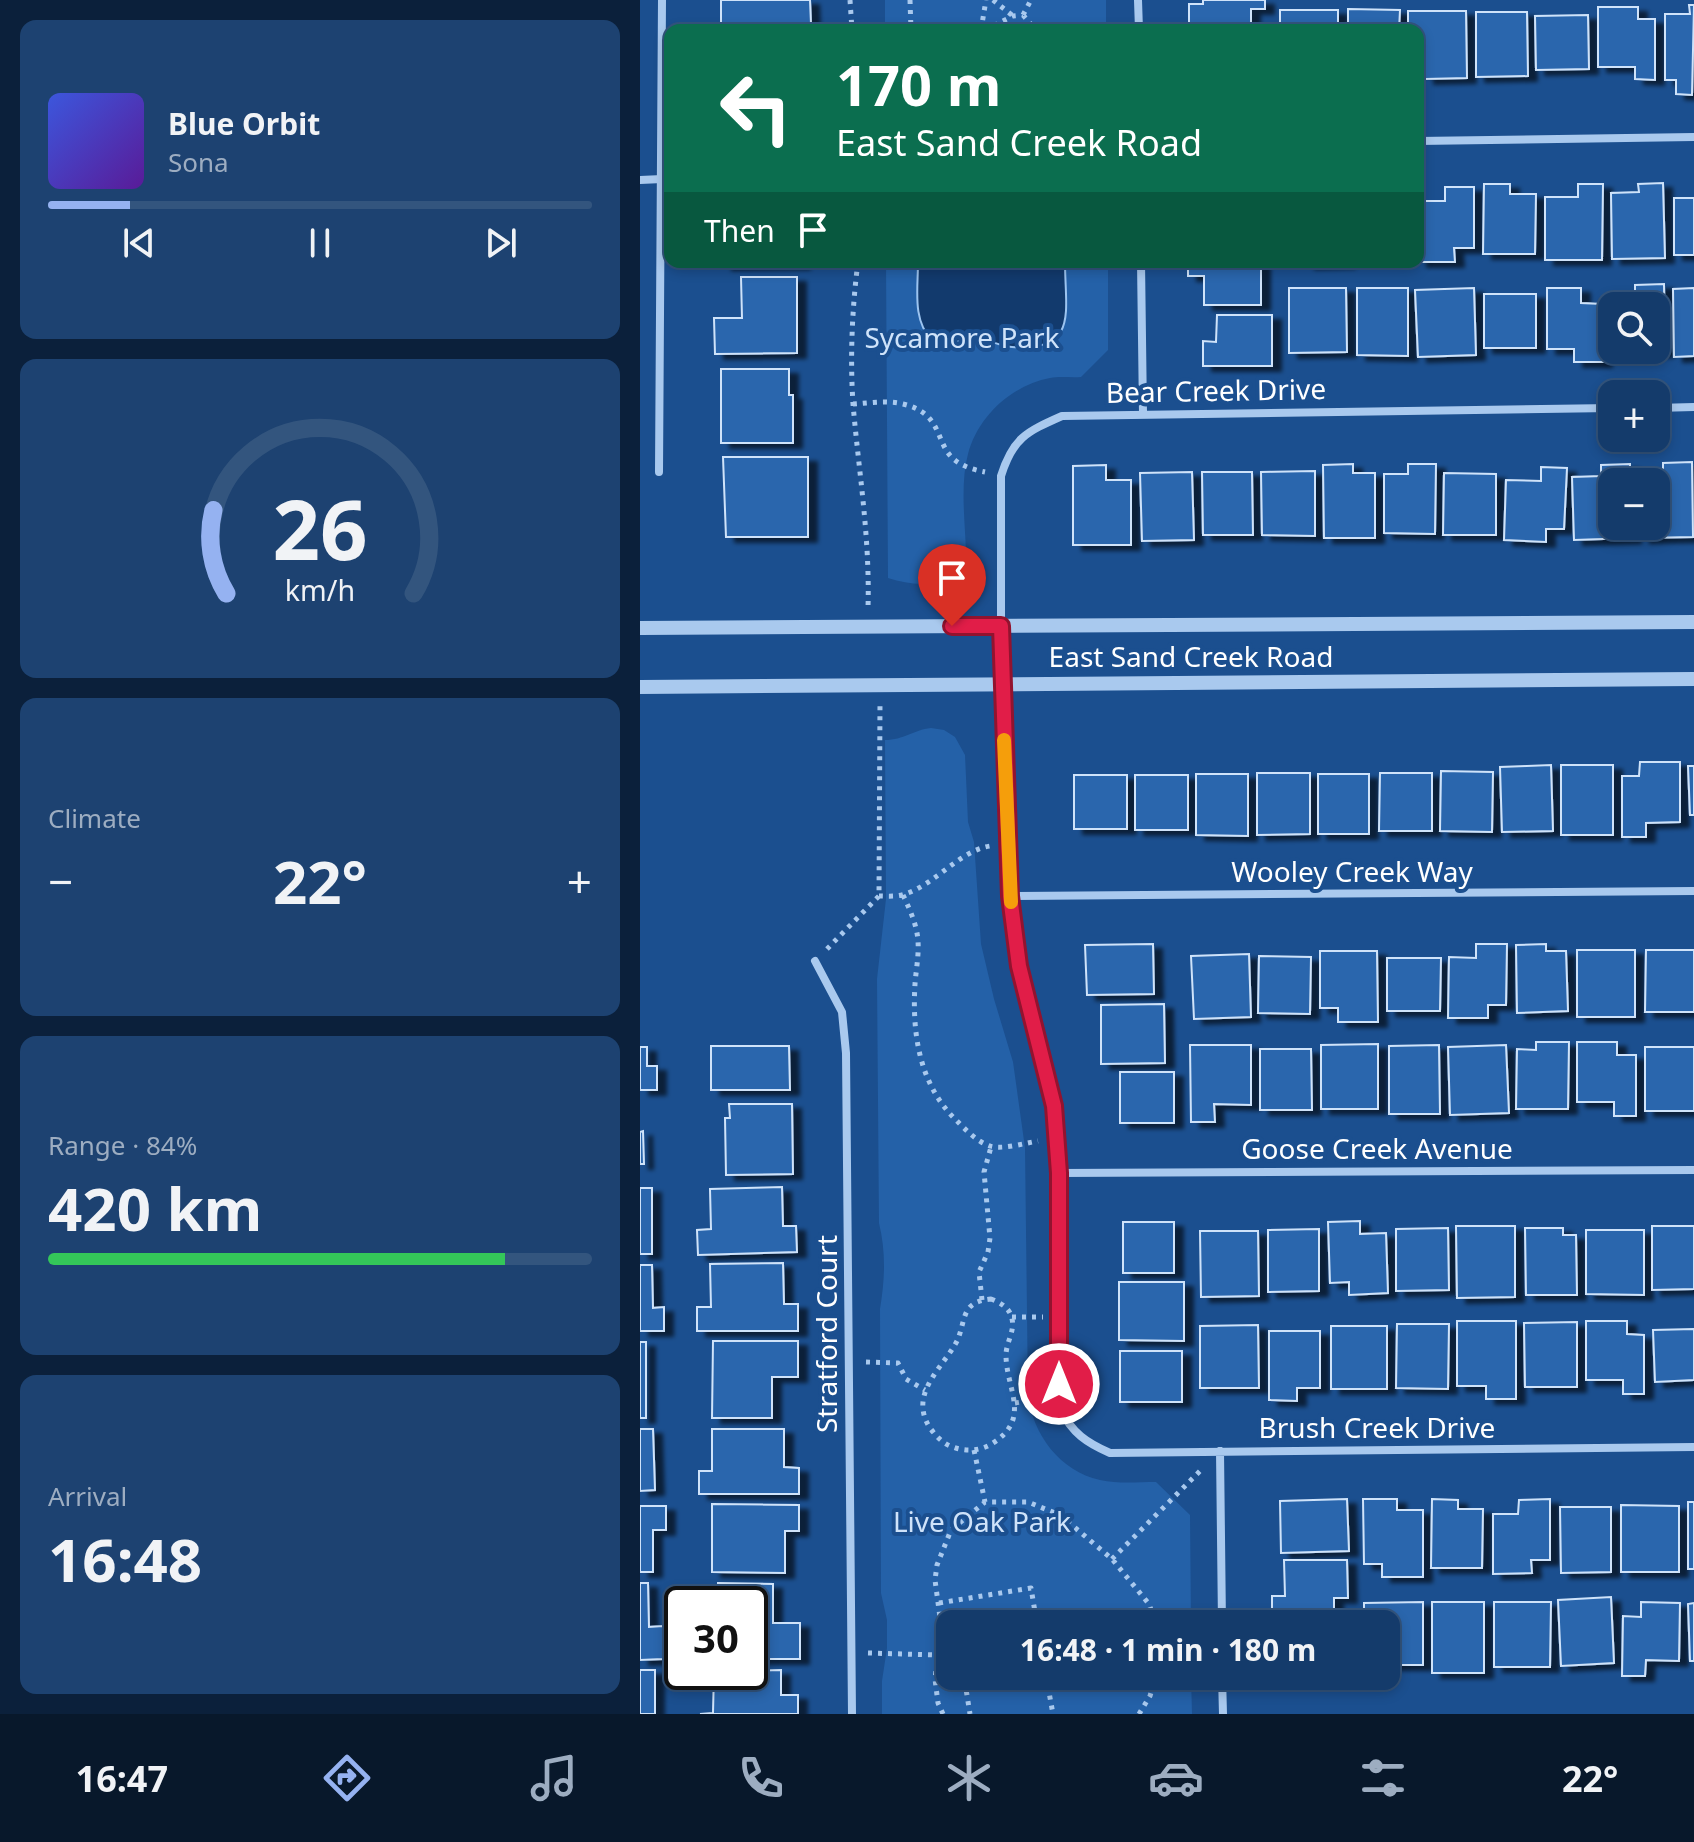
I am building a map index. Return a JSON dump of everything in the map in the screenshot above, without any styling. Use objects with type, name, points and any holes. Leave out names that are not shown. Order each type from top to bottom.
[{"type":"street","points":[[659,472],[662,0]]},
{"type":"street","points":[[1138,0],[1139,24]]},
{"type":"street","points":[[1424,141],[1694,137]]},
{"type":"street","points":[[640,180],[662,179]]},
{"type":"street","points":[[1141,268],[1143,414]]},
{"type":"street","points":[[1670,408],[1694,407]]},
{"type":"street","name":"Bear Creek Drive","points":[[1070,1427],[1061,1410],[1060,1395],[1059,1173],[1054,1106],[1019,966],[1010,896],[1001,626],[1001,476],[1008,452],[1029,430],[1062,416],[1598,408]]},
{"type":"street","name":"East Sand Creek Road","points":[[640,628],[1694,622]]},
{"type":"street","name":"East Sand Creek Road","points":[[640,687],[1694,679]]},
{"type":"street","name":"Wooley Creek Way","points":[[1010,896],[1694,891]]},
{"type":"street","name":"Stratford Court","points":[[815,961],[842,1012],[846,1053],[852,1714]]},
{"type":"street","name":"Goose Creek Avenue","points":[[1059,1173],[1694,1170]]},
{"type":"street","name":"Brush Creek Drive","points":[[1070,1427],[1088,1444],[1110,1453],[1694,1447]]},
{"type":"street","points":[[1220,1451],[1222,1610]]},
{"type":"street","points":[[1222,1690],[1223,1714]]},
{"type":"path","points":[[850,0],[852,24]]},
{"type":"path","points":[[910,0],[911,24]]},
{"type":"path","points":[[984,24],[986,0]]},
{"type":"path","points":[[993,0],[1013,16]]},
{"type":"path","points":[[1023,15],[1031,0]]},
{"type":"path","points":[[996,24],[1023,15]]},
{"type":"path","points":[[1023,15],[1031,24]]},
{"type":"path","points":[[857,268],[853,404],[868,538],[867,626]]},
{"type":"path","points":[[853,404],[891,402],[921,411],[940,432],[947,451],[955,461],[971,469],[1001,476]]},
{"type":"path","points":[[879,896],[880,685]]},
{"type":"path","points":[[815,961],[879,896],[903,895],[934,879],[979,848],[1007,844]]},
{"type":"path","points":[[903,895],[919,945],[913,1024],[925,1073],[950,1115],[969,1134],[991,1147],[1057,1139]]},
{"type":"path","points":[[982,1300],[979,1272],[988,1252],[990,1238],[984,1172],[991,1147]]},
{"type":"path","points":[[991,1299],[1004,1305],[1012,1317],[1006,1353],[1015,1403],[1013,1423],[1002,1438],[987,1448],[950,1447],[936,1436],[926,1421],[923,1403],[925,1390],[963,1330],[967,1310],[982,1300],[991,1299]]},
{"type":"path","points":[[1012,1317],[1059,1317]]},
{"type":"path","points":[[849,1362],[898,1363],[906,1379],[925,1390]]},
{"type":"path","points":[[1015,1403],[1060,1395]]},
{"type":"path","points":[[974,1450],[985,1502]]},
{"type":"path","points":[[1112,1559],[1220,1451]]},
{"type":"path","points":[[940,1610],[935,1580],[942,1546],[961,1519],[985,1502],[1028,1502],[1060,1515],[1112,1559],[1151,1610]]},
{"type":"path","points":[[939,1603],[1031,1588],[1035,1610]]},
{"type":"path","points":[[888,1653],[936,1655]]},
{"type":"path","points":[[936,1667],[936,1687]]},
{"type":"path","points":[[936,1690],[943,1714]]},
{"type":"path","points":[[966,1690],[970,1714]]},
{"type":"path","points":[[1049,1690],[1053,1714]]},
{"type":"path","points":[[1139,1714],[1152,1690]]},
{"type":"green space","points":[[885,0],[1106,0],[1106,24],[885,24]]},
{"type":"green space","name":"Sycamore Park","points":[[886,268],[1108,268],[1108,350],[1081,377],[1054,377],[1023,387],[1010,395],[988,415],[973,440],[964,478],[966,552],[961,564],[953,573],[934,583],[888,578]]},
{"type":"green space","name":"Live Oak Park","points":[[931,728],[944,730],[955,737],[965,755],[968,822],[974,842],[981,944],[1013,1062],[1025,1148],[1028,1395],[1031,1410],[1042,1437],[1073,1469],[1100,1480],[1156,1482],[1190,1515],[1191,1610],[936,1610],[936,1690],[1191,1690],[1192,1714],[882,1714],[887,1620],[881,1593],[880,1309],[884,1266],[879,1223],[877,979],[886,899],[885,740]]},
{"type":"shaded area","points":[[918,268],[1065,268],[1064,325],[1049,343],[1034,347],[1007,346],[975,337],[948,343],[932,341],[921,323]]},
{"type":"building","points":[[721,0],[810,0],[811,24],[721,24]]},
{"type":"building","points":[[1203,0],[1265,0],[1265,9],[1251,9],[1251,24],[1189,24],[1189,4],[1203,4]]},
{"type":"building","points":[[1689,5],[1694,5],[1692,95],[1676,94],[1676,80],[1665,80],[1665,14],[1690,14]]},
{"type":"building","points":[[1598,7],[1638,7],[1638,19],[1655,19],[1655,80],[1635,79],[1635,67],[1598,67]]},
{"type":"building","points":[[1348,9],[1400,10],[1399,24],[1348,24]]},
{"type":"building","points":[[1280,10],[1338,10],[1338,24],[1280,24]]},
{"type":"building","points":[[1408,11],[1466,11],[1467,78],[1425,79],[1424,24],[1408,24]]},
{"type":"building","points":[[1476,12],[1527,12],[1528,76],[1476,77]]},
{"type":"building","points":[[1588,15],[1589,69],[1536,70],[1535,16]]},
{"type":"building","points":[[1663,183],[1665,258],[1612,259],[1611,193],[1639,192],[1638,184]]},
{"type":"building","points":[[1484,184],[1510,184],[1510,194],[1536,194],[1535,254],[1483,254]]},
{"type":"building","points":[[1578,184],[1603,184],[1602,260],[1545,260],[1545,197],[1578,197]]},
{"type":"building","points":[[1445,187],[1474,187],[1474,248],[1454,248],[1455,262],[1424,262],[1424,201],[1445,201]]},
{"type":"building","points":[[1674,198],[1694,198],[1694,255],[1674,255]]},
{"type":"building","points":[[1188,268],[1261,268],[1261,305],[1204,305],[1204,276],[1188,276]]},
{"type":"building","points":[[741,277],[797,277],[797,353],[715,354],[714,318],[742,318]]},
{"type":"building","points":[[1664,284],[1664,292],[1635,292],[1635,285]]},
{"type":"building","points":[[1289,288],[1346,288],[1347,352],[1289,353]]},
{"type":"building","points":[[1357,288],[1408,288],[1408,356],[1357,355]]},
{"type":"building","points":[[1474,288],[1476,355],[1418,357],[1415,290]]},
{"type":"building","points":[[1547,288],[1581,288],[1581,303],[1598,304],[1598,362],[1574,362],[1574,349],[1547,349]]},
{"type":"building","points":[[1694,288],[1694,356],[1674,357],[1673,289]]},
{"type":"building","points":[[1484,294],[1536,294],[1536,348],[1484,348]]},
{"type":"building","points":[[1217,315],[1272,315],[1272,366],[1203,366],[1203,341],[1216,342]]},
{"type":"building","points":[[721,369],[789,369],[789,395],[793,395],[793,443],[721,443]]},
{"type":"building","points":[[723,457],[808,457],[808,537],[726,537]]},
{"type":"building","points":[[1692,462],[1693,537],[1670,537],[1670,468],[1663,468],[1663,463]]},
{"type":"building","points":[[1353,464],[1353,473],[1375,473],[1375,538],[1324,538],[1323,465]]},
{"type":"building","points":[[1408,464],[1436,464],[1435,534],[1384,533],[1384,474],[1408,474]]},
{"type":"building","points":[[1630,464],[1630,468],[1601,468],[1601,465]]},
{"type":"building","points":[[1106,465],[1106,480],[1131,480],[1131,545],[1073,545],[1073,466]]},
{"type":"building","points":[[1541,467],[1567,468],[1564,529],[1546,529],[1546,542],[1504,540],[1506,480],[1541,481]]},
{"type":"building","points":[[1315,471],[1315,536],[1262,535],[1261,472]]},
{"type":"building","points":[[1192,472],[1194,540],[1142,541],[1140,473]]},
{"type":"building","points":[[1202,472],[1252,472],[1253,535],[1203,535]]},
{"type":"building","points":[[1444,473],[1496,474],[1496,535],[1443,535]]},
{"type":"building","points":[[1598,476],[1598,539],[1574,540],[1572,477]]},
{"type":"building","points":[[1640,762],[1680,762],[1680,822],[1646,823],[1646,837],[1622,837],[1622,776],[1639,776]]},
{"type":"building","points":[[1551,765],[1553,831],[1502,832],[1500,767]]},
{"type":"building","points":[[1561,765],[1613,765],[1613,835],[1561,835]]},
{"type":"building","points":[[1688,766],[1694,766],[1694,815],[1690,815]]},
{"type":"building","points":[[1441,771],[1493,772],[1492,832],[1440,831]]},
{"type":"building","points":[[1257,773],[1310,773],[1310,834],[1257,835]]},
{"type":"building","points":[[1380,773],[1432,773],[1432,831],[1379,831]]},
{"type":"building","points":[[1196,774],[1248,774],[1248,836],[1196,835]]},
{"type":"building","points":[[1318,774],[1369,774],[1369,834],[1318,834]]},
{"type":"building","points":[[1074,775],[1127,775],[1127,829],[1074,829]]},
{"type":"building","points":[[1135,775],[1188,775],[1188,830],[1135,830]]},
{"type":"building","points":[[1153,944],[1154,994],[1087,995],[1085,945]]},
{"type":"building","points":[[1476,944],[1507,944],[1506,1005],[1488,1005],[1488,1018],[1448,1018],[1449,957],[1476,958]]},
{"type":"building","points":[[1546,944],[1546,951],[1566,951],[1568,1011],[1517,1013],[1516,945]]},
{"type":"building","points":[[1577,950],[1635,950],[1635,1017],[1577,1017]]},
{"type":"building","points":[[1646,950],[1694,950],[1694,1012],[1645,1012]]},
{"type":"building","points":[[1320,951],[1377,951],[1378,1022],[1338,1022],[1338,1008],[1320,1008]]},
{"type":"building","points":[[1249,954],[1251,1017],[1194,1019],[1191,956]]},
{"type":"building","points":[[1259,956],[1311,957],[1310,1014],[1258,1013]]},
{"type":"building","points":[[1387,958],[1441,958],[1440,1011],[1387,1011]]},
{"type":"building","points":[[1164,1004],[1165,1063],[1101,1064],[1101,1005]]},
{"type":"building","points":[[1536,1042],[1569,1042],[1568,1109],[1516,1109],[1517,1049],[1536,1050]]},
{"type":"building","points":[[1577,1042],[1617,1042],[1617,1055],[1636,1055],[1636,1116],[1614,1116],[1614,1102],[1577,1102]]},
{"type":"building","points":[[1378,1044],[1378,1109],[1321,1109],[1321,1045]]},
{"type":"building","points":[[1190,1045],[1251,1045],[1251,1105],[1214,1104],[1215,1122],[1191,1122]]},
{"type":"building","points":[[1439,1045],[1440,1114],[1389,1114],[1389,1046]]},
{"type":"building","points":[[1506,1045],[1509,1113],[1450,1115],[1448,1047]]},
{"type":"building","points":[[711,1046],[789,1046],[790,1090],[711,1090]]},
{"type":"building","points":[[640,1047],[647,1047],[647,1066],[657,1066],[657,1090],[640,1090]]},
{"type":"building","points":[[1645,1047],[1694,1047],[1694,1111],[1645,1111]]},
{"type":"building","points":[[1260,1049],[1311,1049],[1312,1110],[1260,1110]]},
{"type":"building","points":[[1120,1072],[1174,1072],[1174,1123],[1120,1123]]},
{"type":"building","points":[[729,1104],[792,1104],[793,1174],[726,1175],[725,1118],[730,1118]]},
{"type":"building","points":[[643,1131],[644,1164],[640,1164],[640,1132]]},
{"type":"building","points":[[782,1187],[783,1226],[796,1226],[797,1252],[698,1255],[697,1230],[711,1229],[710,1189]]},
{"type":"building","points":[[640,1188],[652,1188],[652,1254],[640,1254]]},
{"type":"building","points":[[1360,1221],[1360,1234],[1386,1233],[1388,1293],[1349,1295],[1349,1282],[1330,1283],[1328,1222]]},
{"type":"building","points":[[1123,1222],[1174,1222],[1174,1273],[1123,1273]]},
{"type":"building","points":[[1456,1226],[1515,1226],[1515,1297],[1457,1298]]},
{"type":"building","points":[[1652,1226],[1694,1226],[1694,1289],[1652,1290]]},
{"type":"building","points":[[1448,1228],[1449,1290],[1396,1291],[1396,1229]]},
{"type":"building","points":[[1525,1228],[1563,1228],[1563,1235],[1576,1235],[1577,1295],[1526,1295]]},
{"type":"building","points":[[1319,1229],[1319,1291],[1268,1292],[1268,1230]]},
{"type":"building","points":[[1586,1230],[1644,1230],[1644,1295],[1586,1294]]},
{"type":"building","points":[[1200,1231],[1258,1231],[1259,1296],[1201,1297]]},
{"type":"building","points":[[783,1263],[784,1304],[798,1304],[798,1331],[697,1331],[697,1307],[711,1307],[710,1264]]},
{"type":"building","points":[[640,1265],[652,1265],[653,1308],[664,1307],[664,1331],[640,1331]]},
{"type":"building","points":[[1119,1282],[1184,1282],[1184,1341],[1119,1340]]},
{"type":"building","points":[[1457,1321],[1516,1321],[1516,1399],[1486,1399],[1486,1386],[1457,1386]]},
{"type":"building","points":[[1586,1321],[1627,1321],[1627,1334],[1644,1335],[1644,1394],[1623,1394],[1623,1380],[1586,1380]]},
{"type":"building","points":[[1577,1322],[1577,1387],[1525,1387],[1524,1323]]},
{"type":"building","points":[[1397,1324],[1449,1324],[1448,1389],[1396,1388]]},
{"type":"building","points":[[1258,1325],[1259,1388],[1200,1388],[1200,1326]]},
{"type":"building","points":[[1331,1326],[1387,1326],[1387,1389],[1331,1389]]},
{"type":"building","points":[[1694,1329],[1694,1380],[1655,1382],[1653,1330]]},
{"type":"building","points":[[1269,1331],[1320,1331],[1320,1388],[1297,1388],[1297,1401],[1269,1400]]},
{"type":"building","points":[[713,1341],[798,1341],[798,1377],[772,1377],[772,1418],[712,1418]]},
{"type":"building","points":[[640,1342],[646,1342],[646,1418],[640,1418]]},
{"type":"building","points":[[1120,1351],[1182,1351],[1182,1402],[1120,1402]]},
{"type":"building","points":[[640,1429],[653,1429],[655,1490],[640,1491]]},
{"type":"building","points":[[712,1429],[784,1429],[784,1467],[799,1468],[799,1494],[699,1494],[699,1471],[712,1471]]},
{"type":"building","points":[[1347,1499],[1349,1551],[1281,1553],[1280,1501]]},
{"type":"building","points":[[1363,1499],[1397,1499],[1397,1510],[1423,1510],[1423,1577],[1382,1577],[1382,1564],[1364,1564]]},
{"type":"building","points":[[1432,1499],[1458,1500],[1458,1509],[1483,1509],[1482,1568],[1431,1568]]},
{"type":"building","points":[[1550,1499],[1550,1560],[1531,1560],[1532,1573],[1493,1574],[1493,1514],[1518,1514],[1519,1500]]},
{"type":"building","points":[[1688,1502],[1694,1502],[1694,1569],[1688,1569]]},
{"type":"building","points":[[712,1504],[799,1505],[799,1531],[785,1531],[785,1573],[712,1572]]},
{"type":"building","points":[[1621,1505],[1679,1506],[1679,1572],[1621,1572]]},
{"type":"building","points":[[640,1506],[666,1506],[666,1530],[653,1530],[653,1572],[640,1572]]},
{"type":"building","points":[[1560,1507],[1611,1507],[1611,1572],[1561,1573]]},
{"type":"building","points":[[1284,1560],[1347,1560],[1348,1598],[1334,1598],[1334,1610],[1272,1610],[1272,1596],[1285,1596]]},
{"type":"building","points":[[640,1583],[648,1583],[649,1627],[663,1626],[663,1659],[640,1660]]},
{"type":"building","points":[[718,1583],[773,1584],[773,1623],[800,1623],[800,1659],[768,1659],[768,1586],[718,1586]]},
{"type":"building","points":[[1611,1597],[1614,1663],[1561,1666],[1558,1600]]},
{"type":"building","points":[[1423,1602],[1423,1665],[1400,1665],[1400,1610],[1364,1610],[1364,1603]]},
{"type":"building","points":[[1432,1602],[1484,1602],[1484,1673],[1432,1673]]},
{"type":"building","points":[[1494,1602],[1551,1602],[1550,1667],[1494,1667]]},
{"type":"building","points":[[1641,1602],[1680,1603],[1679,1661],[1646,1660],[1645,1676],[1622,1676],[1623,1616],[1641,1617]]},
{"type":"building","points":[[1694,1603],[1694,1661],[1690,1661],[1688,1604]]},
{"type":"building","points":[[640,1670],[655,1670],[655,1714],[640,1714]]},
{"type":"building","points":[[768,1670],[781,1670],[781,1695],[798,1695],[798,1714],[700,1714],[713,1713],[714,1690],[768,1690]]},
{"type":"slow traffic","points":[[1004,740],[1011,902]]},
{"type":"route","points":[[952,626],[1001,626],[1010,896],[1019,966],[1054,1106],[1057,1139],[1059,1384]]}]
